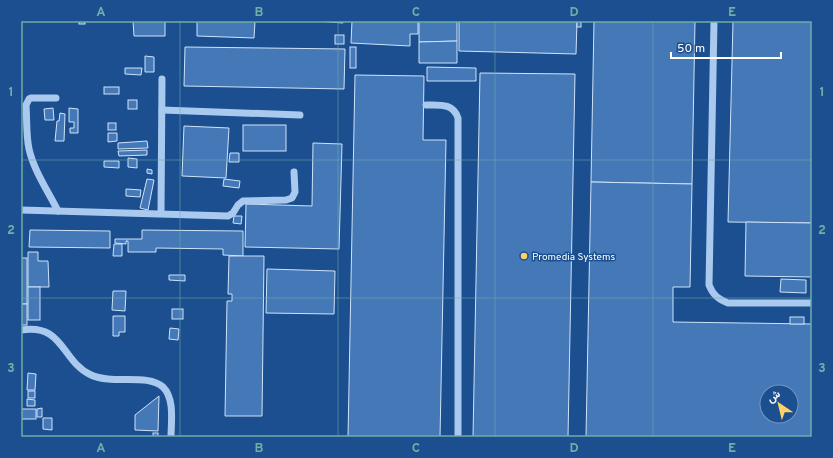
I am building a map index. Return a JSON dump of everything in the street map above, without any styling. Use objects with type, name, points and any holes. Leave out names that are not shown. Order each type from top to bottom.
[{"type":"lane","points":[[714,21],[709,285],[711,291],[721,301],[728,303],[812,303]]},
{"type":"lane","points":[[160,213],[162,79]]},
{"type":"lane","points":[[56,98],[34,97],[28,99],[24,120],[31,157],[58,211]]},
{"type":"lane","points":[[426,105],[448,106],[456,113],[458,118],[458,437]]},
{"type":"lane","points":[[162,110],[300,115]]},
{"type":"lane","points":[[21,210],[228,216],[233,213],[238,205],[243,201],[289,200],[294,195],[294,172]]},
{"type":"lane","points":[[21,330],[42,330],[51,335],[82,369],[90,375],[100,379],[144,380],[158,383],[164,388],[170,399],[171,437]]},
{"type":"building","points":[[79,21],[85,21],[85,24],[79,24]]},
{"type":"building","points":[[133,21],[165,21],[165,36],[134,36]]},
{"type":"building","points":[[197,21],[255,21],[254,38],[197,36]]},
{"type":"building","points":[[316,21],[343,21],[343,23]]},
{"type":"building","points":[[352,21],[418,21],[418,34],[410,34],[410,46],[351,43]]},
{"type":"building","points":[[419,21],[457,21],[457,41],[419,42]]},
{"type":"building","points":[[459,21],[577,21],[576,54],[459,51]]},
{"type":"building","points":[[577,21],[581,21],[581,27],[577,27]]},
{"type":"building","points":[[594,21],[695,21],[692,184],[591,182]]},
{"type":"building","points":[[733,21],[812,21],[812,223],[728,222]]},
{"type":"building","points":[[335,35],[344,35],[344,44],[335,44]]},
{"type":"building","points":[[457,41],[457,63],[419,63],[419,42]]},
{"type":"building","points":[[185,47],[345,49],[344,89],[184,86]]},
{"type":"building","points":[[350,47],[356,47],[356,68],[350,68]]},
{"type":"building","points":[[145,56],[154,57],[154,72],[145,72]]},
{"type":"building","points":[[427,67],[476,68],[476,81],[427,81]]},
{"type":"building","points":[[125,68],[142,68],[141,75],[125,74]]},
{"type":"building","name":"Promedia Systems","points":[[480,73],[575,74],[568,437],[473,437]]},
{"type":"building","points":[[355,75],[424,76],[423,140],[446,140],[440,437],[348,437]]},
{"type":"building","points":[[104,87],[119,87],[119,94],[104,94]]},
{"type":"building","points":[[128,100],[137,100],[137,109],[128,109]]},
{"type":"building","points":[[53,108],[54,120],[45,120],[44,109]]},
{"type":"building","points":[[69,108],[78,109],[78,133],[70,133],[70,128],[74,128],[74,122],[69,122]]},
{"type":"building","points":[[60,113],[65,114],[64,141],[55,141],[57,121],[59,121]]},
{"type":"building","points":[[108,123],[116,123],[116,130],[108,130]]},
{"type":"building","points":[[243,125],[286,125],[286,151],[243,151]]},
{"type":"building","points":[[184,126],[229,128],[226,178],[182,176]]},
{"type":"building","points":[[108,133],[117,133],[117,141],[108,142]]},
{"type":"building","points":[[147,141],[148,148],[118,149],[118,143]]},
{"type":"building","points":[[313,143],[342,144],[339,249],[245,247],[246,204],[312,206]]},
{"type":"building","points":[[147,150],[147,155],[119,156],[118,151]]},
{"type":"building","points":[[230,153],[239,153],[239,162],[229,162]]},
{"type":"building","points":[[128,158],[137,159],[137,168],[128,167]]},
{"type":"building","points":[[104,161],[119,161],[119,168],[104,167]]},
{"type":"building","points":[[147,169],[152,170],[152,174],[147,173]]},
{"type":"building","points":[[147,179],[154,180],[148,210],[140,208]]},
{"type":"building","points":[[224,179],[240,181],[239,188],[223,186]]},
{"type":"building","points":[[591,182],[692,184],[690,287],[673,287],[673,322],[812,324],[812,437],[586,437]]},
{"type":"building","points":[[126,189],[141,190],[140,197],[126,196]]},
{"type":"building","points":[[234,216],[242,216],[241,224],[233,223]]},
{"type":"building","points":[[746,222],[812,223],[812,277],[745,276]]},
{"type":"building","points":[[30,230],[110,231],[110,248],[29,247]]},
{"type":"building","points":[[142,230],[243,231],[243,256],[223,255],[223,249],[156,248],[156,252],[128,252],[128,241],[126,241],[126,244],[115,243],[115,239],[142,239]]},
{"type":"building","points":[[114,244],[122,244],[122,256],[113,256]]},
{"type":"building","points":[[28,252],[38,252],[38,261],[48,261],[49,287],[28,287]]},
{"type":"building","points":[[229,256],[264,256],[262,416],[225,416],[227,301],[232,301],[232,294],[228,294]]},
{"type":"building","points":[[21,258],[27,258],[27,304],[21,304]]},
{"type":"building","points":[[267,269],[335,271],[334,314],[266,313]]},
{"type":"building","points":[[169,275],[185,275],[185,281],[169,280]]},
{"type":"building","points":[[781,279],[806,280],[806,293],[780,292]]},
{"type":"building","points":[[28,287],[40,287],[40,320],[28,320]]},
{"type":"building","points":[[113,291],[126,291],[125,311],[112,310]]},
{"type":"building","points":[[21,304],[27,304],[27,325],[21,325]]},
{"type":"building","points":[[172,309],[183,309],[183,319],[172,319]]},
{"type":"building","points":[[113,316],[125,316],[125,332],[119,332],[119,336],[113,336]]},
{"type":"building","points":[[790,317],[804,317],[804,324],[790,324]]},
{"type":"building","points":[[170,328],[179,329],[178,340],[169,339]]},
{"type":"building","points":[[28,373],[36,374],[35,390],[27,390]]},
{"type":"building","points":[[28,391],[35,391],[35,398],[28,398]]},
{"type":"building","points":[[159,396],[158,431],[135,430],[135,415]]},
{"type":"building","points":[[27,399],[35,400],[35,406],[27,406]]},
{"type":"building","points":[[42,408],[42,417],[37,417],[37,409]]},
{"type":"building","points":[[21,409],[36,409],[36,419],[21,419]]},
{"type":"building","points":[[43,418],[52,418],[52,430],[43,429]]},
{"type":"building","points":[[153,433],[158,433],[158,437],[153,437]]},
{"type":"place","name":"Promedia Systems","points":[[524,256]]}]
